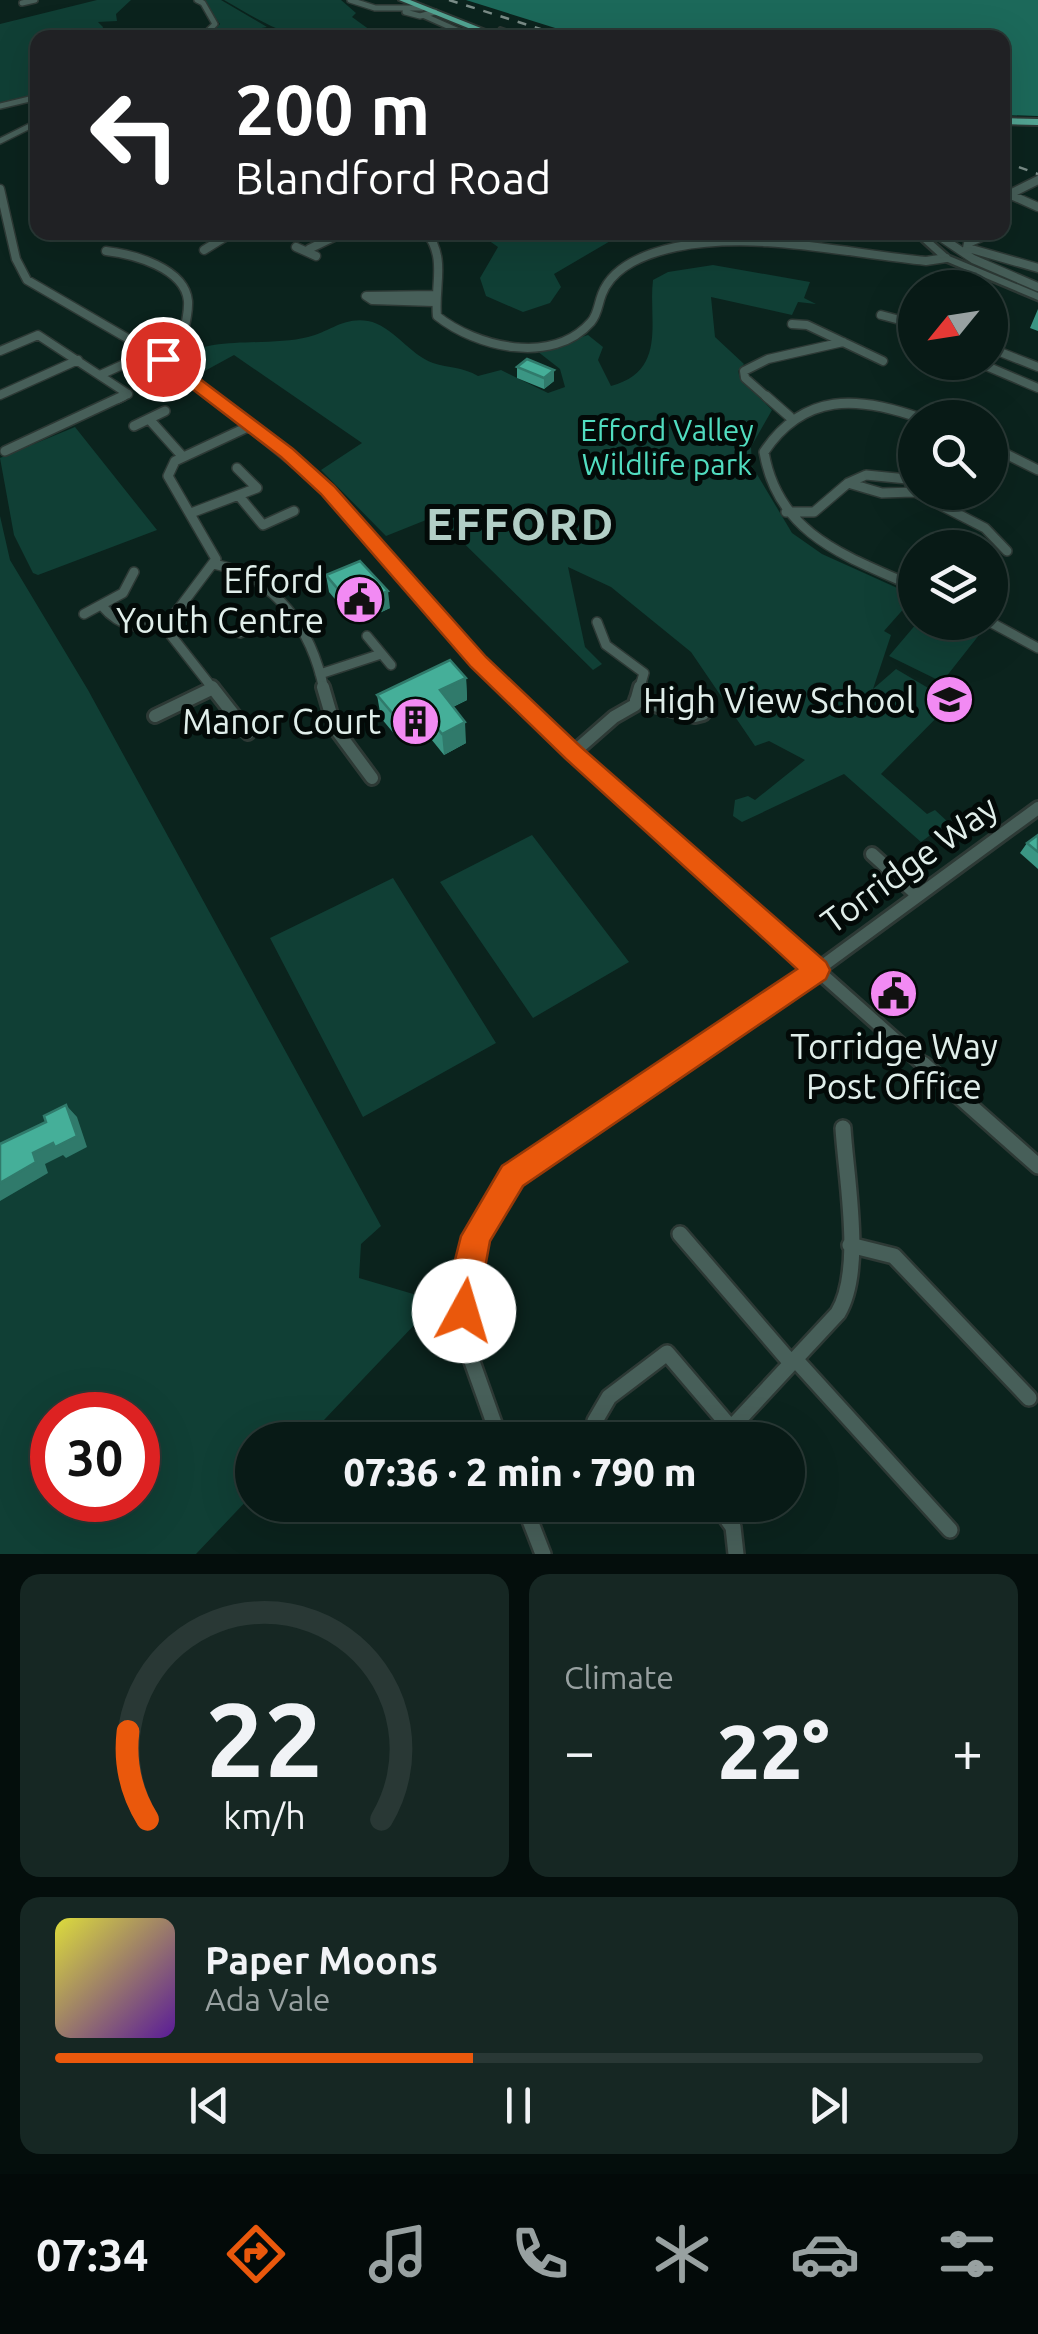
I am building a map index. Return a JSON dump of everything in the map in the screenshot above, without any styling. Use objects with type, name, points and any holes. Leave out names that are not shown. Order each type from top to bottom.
[{"type":"main road","points":[[396,5],[422,8],[489,30]]},
{"type":"main road","points":[[422,8],[489,30]]},
{"type":"main road","points":[[1010,122],[1038,124]]},
{"type":"main road","points":[[925,240],[946,258],[1038,297]]},
{"type":"street","points":[[22,2],[35,0]]},
{"type":"street","points":[[197,0],[215,24],[209,30]]},
{"type":"street","points":[[350,0],[375,8],[422,8],[459,30]]},
{"type":"street","points":[[0,106],[30,100]]},
{"type":"street","points":[[0,141],[30,126]]},
{"type":"street","points":[[1010,191],[1036,178]]},
{"type":"street","points":[[0,189],[16,259],[27,280],[163,359],[328,490],[479,662],[574,753],[1038,1166]]},
{"type":"street","points":[[1010,195],[1038,207]]},
{"type":"street","points":[[204,250],[220,240]]},
{"type":"street","points":[[296,247],[312,253],[327,240]]},
{"type":"street","points":[[433,240],[440,261],[437,316],[462,335],[499,345],[533,345],[577,333],[596,316],[601,295],[613,276],[639,259],[670,249],[719,243],[926,261],[946,258]]},
{"type":"street","points":[[948,240],[993,269],[1038,287]]},
{"type":"street","points":[[967,250],[968,243],[975,240]]},
{"type":"street","points":[[967,250],[1038,268]]},
{"type":"street","points":[[106,251],[160,269],[183,289],[188,300],[180,348],[163,359]]},
{"type":"street","points":[[366,296],[435,298],[372,300],[366,296]]},
{"type":"street","points":[[881,315],[898,320]]},
{"type":"street","points":[[792,324],[806,325],[883,361]]},
{"type":"street","points":[[0,351],[38,335],[128,394],[6,451]]},
{"type":"street","points":[[790,417],[746,378],[744,371],[786,352],[825,350],[842,342]]},
{"type":"street","points":[[100,375],[150,352]]},
{"type":"street","points":[[1008,356],[1038,368]]},
{"type":"street","points":[[0,395],[78,360]]},
{"type":"street","points":[[1008,375],[1038,388]]},
{"type":"street","points":[[898,411],[870,403],[818,406],[790,417],[764,452],[766,471],[786,512],[804,530],[898,578]]},
{"type":"street","points":[[134,426],[165,411]]},
{"type":"street","points":[[149,420],[183,457]]},
{"type":"street","points":[[248,733],[179,647],[170,626],[171,619],[214,564],[216,553],[168,476],[169,468],[183,457],[252,426]]},
{"type":"street","points":[[1008,455],[1038,470]]},
{"type":"street","points":[[190,513],[257,488],[237,468]]},
{"type":"street","points":[[804,530],[814,512],[845,482],[863,474],[898,477]]},
{"type":"street","points":[[845,482],[882,493],[898,493]]},
{"type":"street","points":[[239,496],[263,524],[294,512]]},
{"type":"street","points":[[950,510],[987,530]]},
{"type":"street","points":[[786,512],[814,512]]},
{"type":"street","points":[[214,564],[234,566],[252,575],[287,612],[311,648],[332,722],[372,778]]},
{"type":"street","points":[[84,614],[123,593],[134,572]]},
{"type":"street","points":[[102,606],[115,623],[128,629],[170,626]]},
{"type":"street","points":[[240,633],[287,612]]},
{"type":"street","points":[[574,753],[636,700],[644,673],[606,645],[597,622]]},
{"type":"street","points":[[1008,632],[1038,648]]},
{"type":"street","points":[[367,636],[391,665]]},
{"type":"street","points":[[320,674],[382,654]]},
{"type":"street","points":[[155,716],[213,688]]},
{"type":"street","points":[[636,700],[695,716],[703,714]]},
{"type":"street","name":"Torridge Way","points":[[494,1422],[464,1339],[464,1284],[476,1236],[512,1176],[817,970],[1038,808]]},
{"type":"street","points":[[872,854],[916,894]]},
{"type":"street","points":[[737,1422],[849,1295],[843,1128]]},
{"type":"street","points":[[680,1234],[950,1530]]},
{"type":"street","points":[[850,1245],[894,1256],[1029,1398]]},
{"type":"street","points":[[595,1422],[609,1396],[668,1353],[717,1422]]},
{"type":"street","points":[[531,1522],[543,1554]]},
{"type":"street","points":[[730,1522],[736,1554]]},
{"type":"green space","points":[[97,0],[131,0],[116,14],[117,21],[98,22],[102,30],[30,30],[30,99],[0,105],[0,24]]},
{"type":"green space","points":[[201,0],[221,0],[267,27],[213,30],[220,24]]},
{"type":"green space","points":[[224,0],[341,0],[356,13],[352,17],[370,30],[281,30]]},
{"type":"green space","points":[[488,240],[612,240],[554,274],[561,287],[550,303],[523,312],[486,296],[480,278],[498,247]]},
{"type":"green space","name":"Efford Valley Wildlife park","points":[[713,265],[810,282],[804,298],[816,304],[798,302],[792,315],[711,297],[715,337],[744,364],[738,371],[740,378],[772,410],[751,447],[752,466],[792,533],[822,554],[898,588],[898,615],[884,631],[891,635],[873,689],[896,669],[952,702],[881,774],[927,814],[935,810],[948,822],[921,842],[844,774],[742,822],[733,816],[735,800],[748,796],[755,800],[805,760],[769,741],[755,746],[691,652],[611,587],[568,567],[585,647],[602,664],[593,670],[436,516],[386,536],[321,470],[362,443],[234,355],[201,373],[178,358],[207,346],[293,340],[351,321],[368,321],[385,328],[433,363],[478,376],[501,370],[548,393],[565,387],[560,369],[537,351],[588,335],[603,347],[598,360],[611,386],[629,379],[648,356],[653,327],[653,280],[668,272]]},
{"type":"green space","points":[[75,427],[157,530],[38,575],[33,573],[14,535],[0,458]]},
{"type":"green space","points":[[0,516],[10,560],[88,690],[381,1226],[361,1244],[359,1278],[437,1301],[322,1422],[235,1422],[235,1513],[196,1554],[0,1554]]},
{"type":"green space","points":[[903,640],[975,640],[942,682],[889,656]]},
{"type":"green space","points":[[532,835],[629,962],[533,1018],[440,882]]},
{"type":"green space","points":[[393,878],[496,1043],[363,1117],[270,938]]},
{"type":"shaded area","points":[[466,0],[1038,0],[1038,116],[1010,115],[1010,30],[562,30]]},
{"type":"building","points":[[527,359],[554,370],[544,378],[517,367]]},
{"type":"building","points":[[360,561],[388,591],[353,607],[326,575]]},
{"type":"building","points":[[450,660],[466,678],[440,690],[465,722],[442,734],[416,702],[393,714],[377,695]]},
{"type":"building","points":[[1038,835],[1038,852],[1027,843]]},
{"type":"building","points":[[66,1105],[77,1136],[33,1153],[36,1162],[0,1183],[0,1144],[46,1122],[44,1116]]},
{"type":"railway","points":[[449,0],[544,30]]},
{"type":"railway","points":[[1010,164],[1038,174]]},
{"type":"place","name":"Efford Youth Centre","points":[[359,600]]},
{"type":"place","name":"High View School","points":[[950,700]]},
{"type":"place","name":"Manor Court","points":[[416,721]]},
{"type":"place","name":"Torridge Way Post Office","points":[[894,994]]},
{"type":"district","name":"EFFORD","points":[[521,523]]},
{"type":"route","points":[[163,359],[287,453],[328,490],[479,662],[574,753],[817,970],[512,1176],[476,1236],[464,1284],[464,1311]]}]
